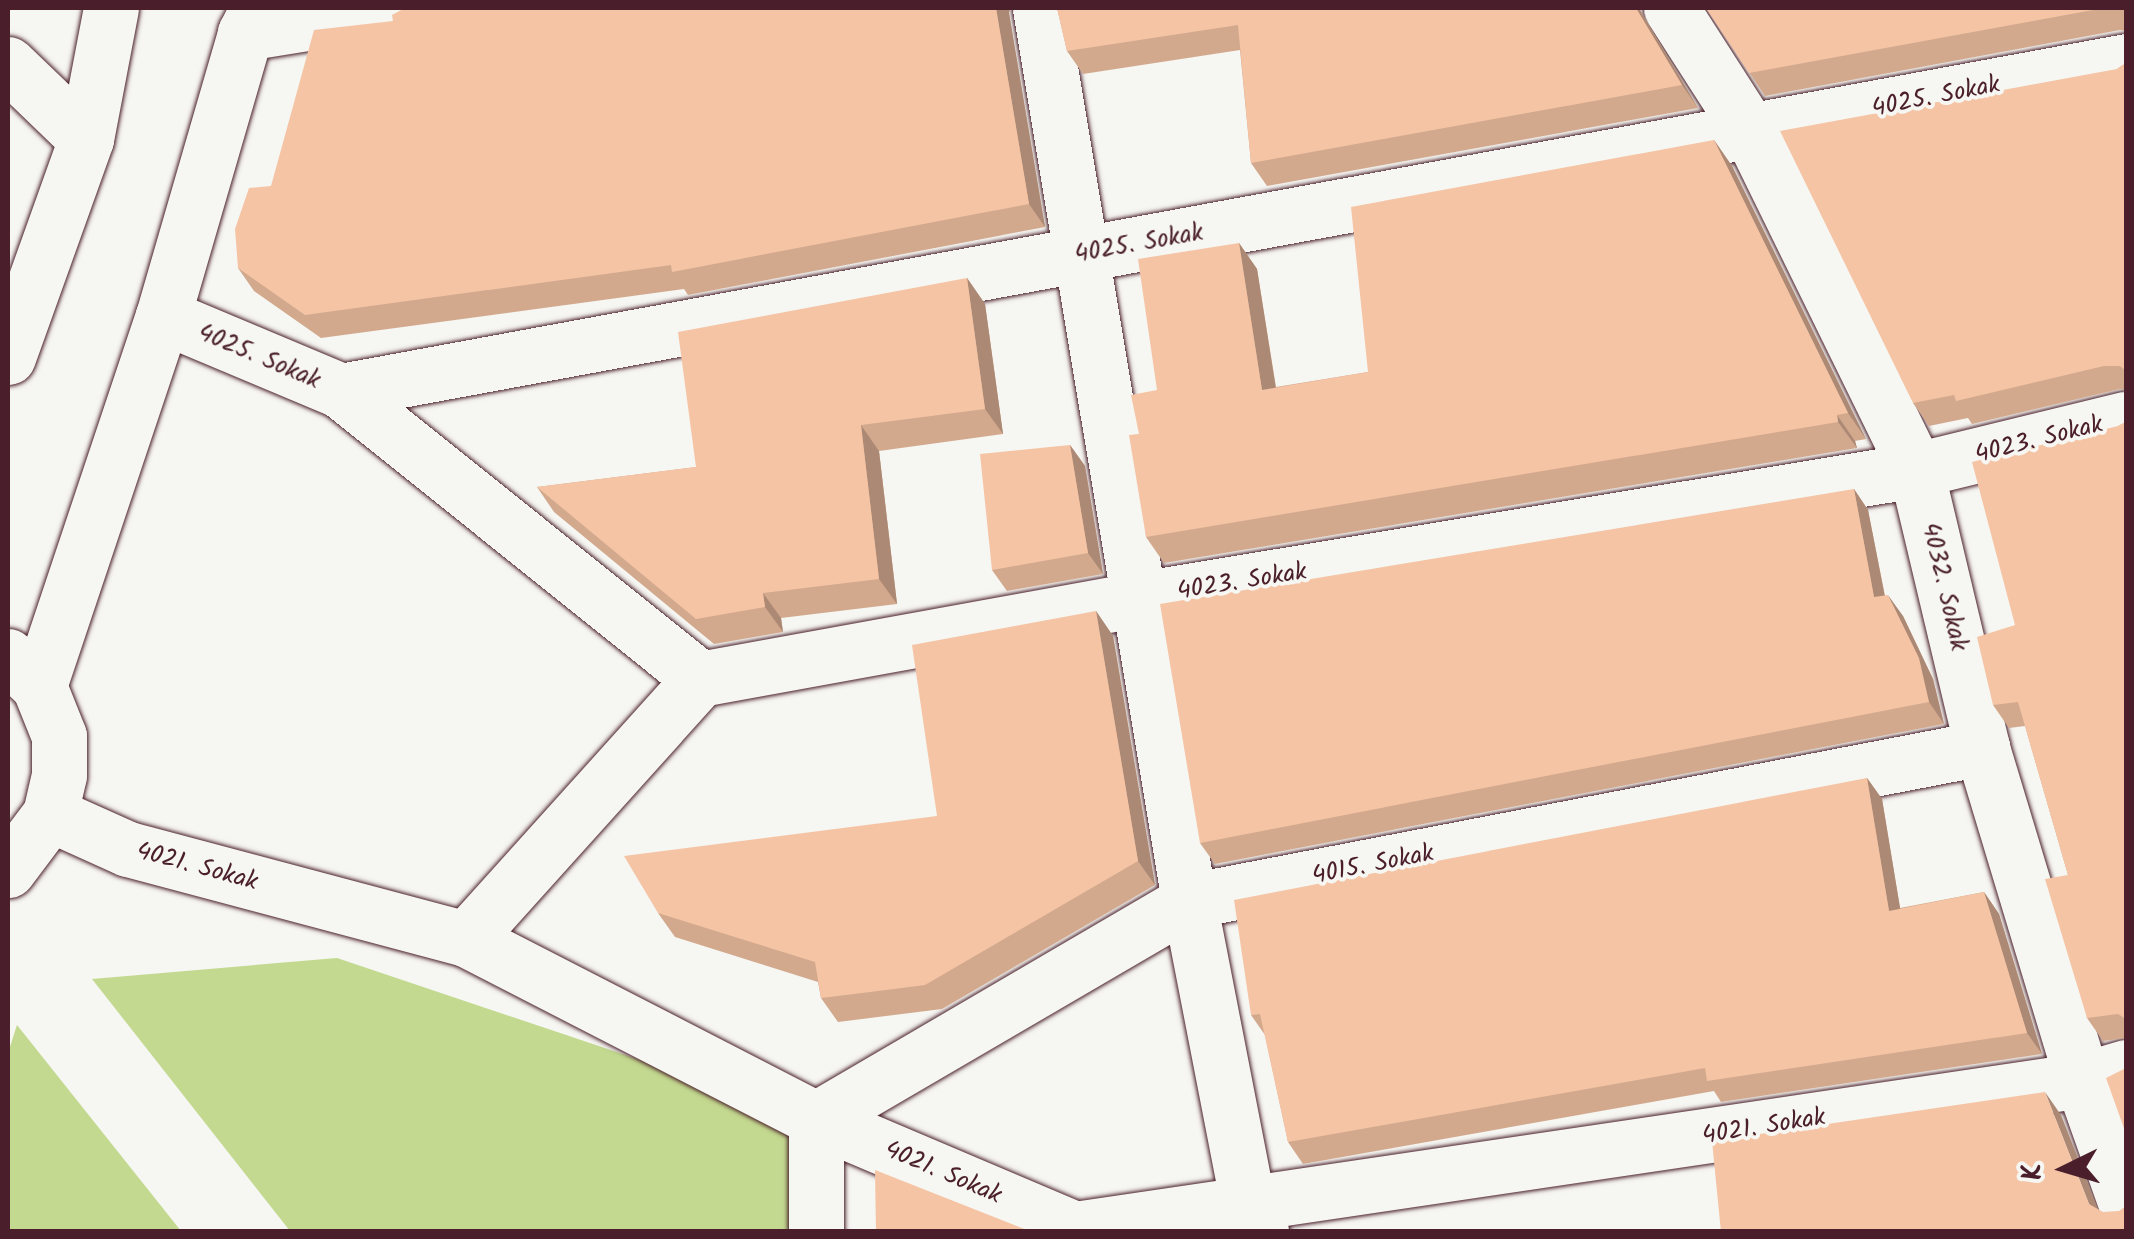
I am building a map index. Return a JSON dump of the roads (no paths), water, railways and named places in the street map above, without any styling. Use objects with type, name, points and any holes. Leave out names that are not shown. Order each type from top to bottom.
[{"type":"street","points":[[8,357],[86,139],[111,8]]},
{"type":"street","points":[[8,868],[50,814],[58,775],[59,736],[23,671],[163,316],[252,20],[400,8]]},
{"type":"street","points":[[1040,8],[1189,901],[1255,1218]]},
{"type":"street","name":"4032. Sokak","points":[[1671,8],[1750,131],[1916,470],[1982,748],[2104,1074],[2126,1204]]},
{"type":"street","name":"4025. Sokak","points":[[163,316],[341,390],[2126,61]]},
{"type":"street","points":[[8,64],[86,139]]},
{"type":"street","points":[[341,390],[700,679],[466,939]]},
{"type":"street","name":"4023. Sokak","points":[[700,679],[1140,599],[1916,470],[2126,419]]},
{"type":"street","name":"4015. Sokak","points":[[816,1119],[1189,901],[1982,748]]},
{"type":"street","name":"4021. Sokak","points":[[50,814],[128,849],[466,939],[816,1119],[1075,1229],[1255,1218],[2104,1074]]},
{"type":"street","points":[[816,1119],[816,1232]]}]
